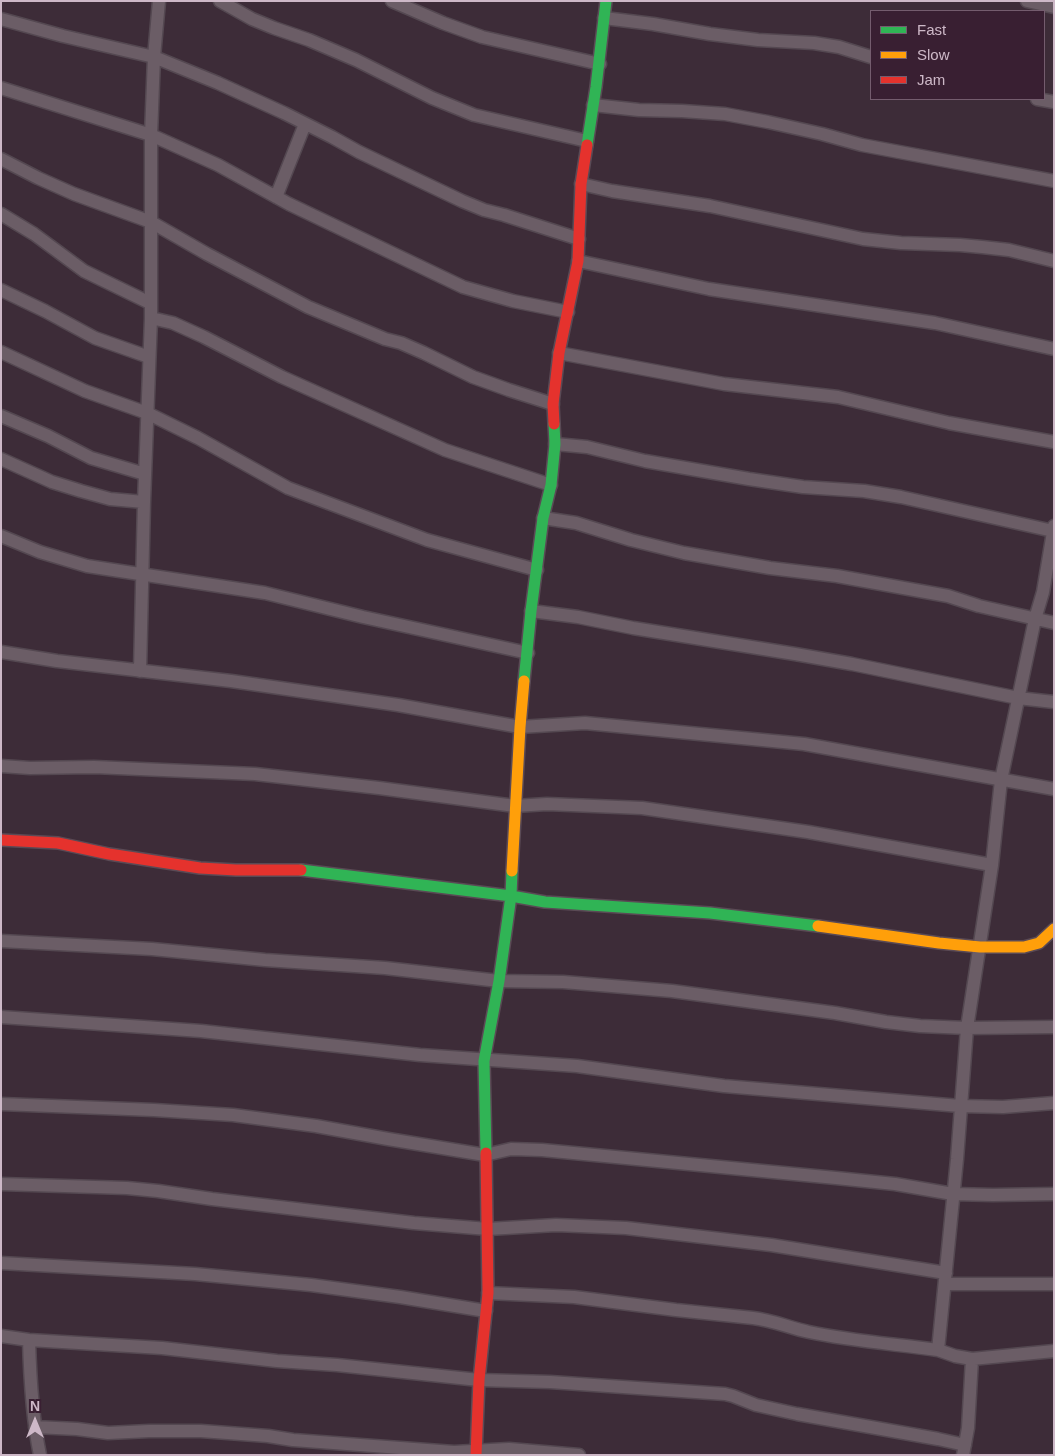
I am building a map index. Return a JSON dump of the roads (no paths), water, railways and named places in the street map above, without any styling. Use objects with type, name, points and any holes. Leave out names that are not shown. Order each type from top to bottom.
[{"type":"street","points":[[140,670],[151,318],[151,135],[154,57],[159,1]]},
{"type":"street","points":[[220,1],[252,19],[309,40],[466,112],[587,141]]},
{"type":"street","points":[[392,1],[482,37],[600,64]]},
{"type":"street","points":[[476,1453],[479,1380],[488,1293],[484,1061],[499,981],[511,896],[520,727],[531,611],[543,518],[551,485],[555,444],[553,404],[559,353],[578,261],[581,184],[600,64],[606,1]]},
{"type":"street","points":[[1026,1],[1054,7]]},
{"type":"street","points":[[604,18],[710,34],[839,47],[870,57]]},
{"type":"street","points":[[1,19],[63,36],[154,57],[218,83],[462,201],[484,210],[578,239]]},
{"type":"street","points":[[1,88],[151,135],[218,165],[276,197],[463,287],[513,301],[568,312]]},
{"type":"street","points":[[593,105],[639,110],[725,114],[822,134],[862,145],[1054,181]]},
{"type":"street","points":[[276,197],[305,124]]},
{"type":"street","points":[[1,159],[74,194],[151,222],[308,307],[385,339],[401,343],[473,377],[553,404]]},
{"type":"street","points":[[581,184],[612,191],[710,206],[863,239],[901,243],[960,244],[1009,250],[1054,260]]},
{"type":"street","points":[[1,214],[34,234],[84,271],[150,304]]},
{"type":"street","points":[[578,261],[709,289],[935,323],[1054,349]]},
{"type":"street","points":[[1,290],[95,338],[149,357]]},
{"type":"street","points":[[151,318],[173,323],[204,336],[282,377],[445,450],[551,485]]},
{"type":"street","points":[[1,352],[85,391],[148,413],[198,438],[288,488],[427,540],[537,570]]},
{"type":"street","points":[[559,353],[724,384],[838,397],[924,417],[1054,442]]},
{"type":"street","points":[[1,416],[48,436],[92,458],[145,474]]},
{"type":"street","points":[[555,444],[587,447],[645,461],[749,479],[864,491],[901,497],[1053,535],[1043,592],[1035,619],[1002,780],[992,865],[967,1028],[946,1278],[938,1350]]},
{"type":"street","points":[[1,459],[52,482],[80,491],[110,499],[144,502]]},
{"type":"street","points":[[543,518],[576,523],[631,540],[684,553],[770,568],[837,576],[948,596],[979,606],[1054,623]]},
{"type":"street","points":[[1,536],[40,552],[87,566],[265,593],[363,617],[528,653]]},
{"type":"street","points":[[531,611],[578,617],[633,628],[842,662],[1018,698],[1054,702]]},
{"type":"street","points":[[1,652],[57,661],[231,681],[398,705],[520,727],[585,723],[804,744],[1054,789]]},
{"type":"street","points":[[1,766],[30,768],[94,767],[255,774],[515,806],[547,804],[642,808],[808,832],[992,865]]},
{"type":"street","points":[[1,840],[58,842],[109,854],[200,868],[236,870],[296,869],[545,902],[710,913],[940,944],[980,947],[1024,947],[1039,943],[1054,929]]},
{"type":"street","points":[[1,941],[152,949],[265,960],[385,968],[499,981],[563,982],[672,991],[835,1013],[886,1022],[967,1028],[1054,1027]]},
{"type":"street","points":[[1,1017],[201,1031],[484,1061],[577,1066],[724,1086],[960,1106],[1003,1107],[1054,1103]]},
{"type":"street","points":[[1,1104],[233,1115],[316,1126],[485,1155],[511,1149],[542,1150],[895,1184],[953,1194],[1054,1194]]},
{"type":"street","points":[[1,1184],[127,1188],[414,1223],[488,1229],[556,1225],[626,1228],[771,1245],[946,1278],[1054,1284]]},
{"type":"street","points":[[1,1263],[195,1274],[311,1285],[486,1311]]},
{"type":"street","points":[[488,1293],[593,1298],[676,1310],[765,1319],[808,1332],[938,1350],[972,1359],[1054,1351]]},
{"type":"street","points":[[1,1336],[29,1340],[162,1348],[479,1380],[550,1382],[725,1394],[756,1405],[797,1414],[929,1437],[964,1450],[968,1428],[972,1359]]},
{"type":"street","points":[[29,1340],[30,1383],[40,1455]]},
{"type":"street","points":[[35,1427],[108,1433],[149,1431],[211,1432],[454,1452],[476,1453],[509,1449],[579,1455]]}]
